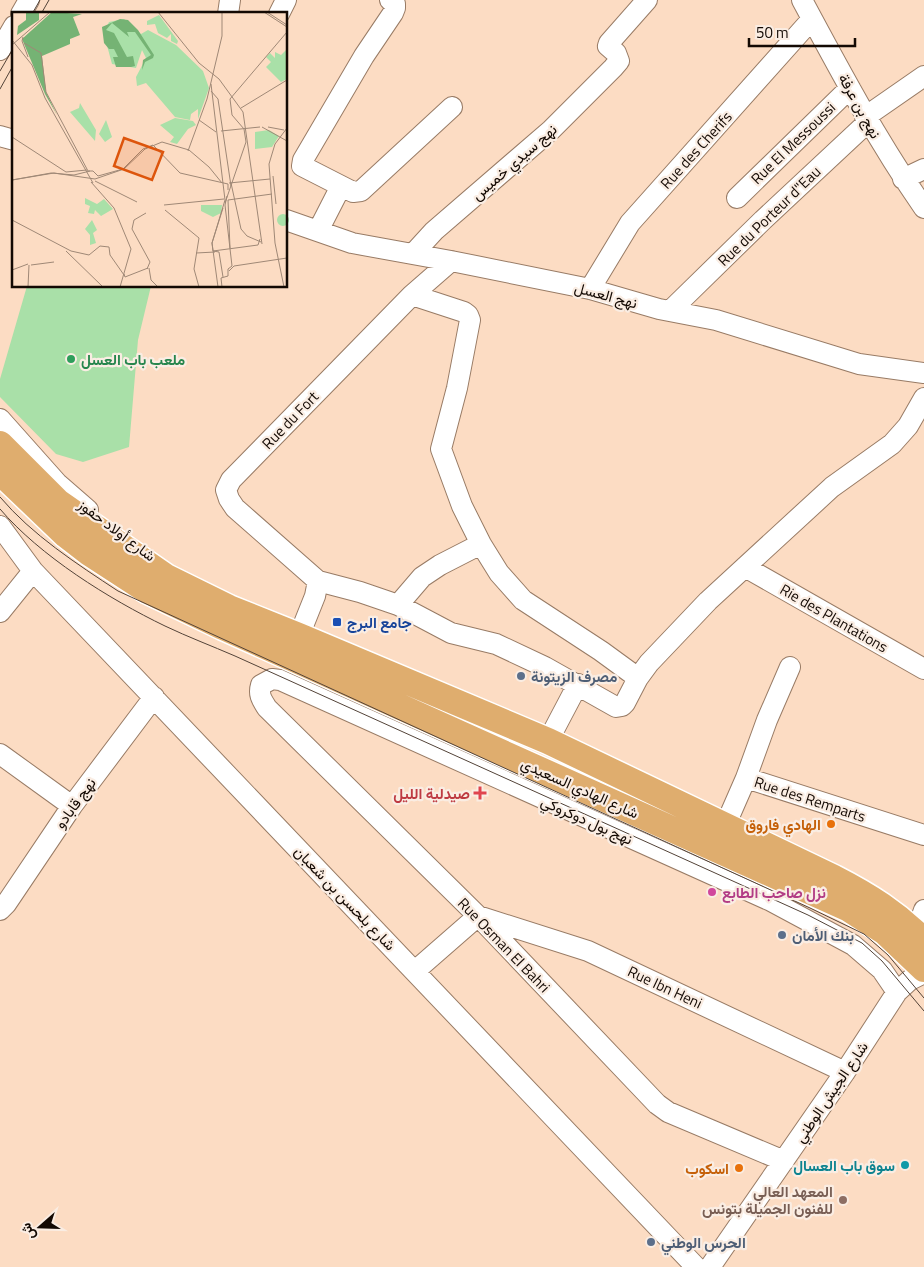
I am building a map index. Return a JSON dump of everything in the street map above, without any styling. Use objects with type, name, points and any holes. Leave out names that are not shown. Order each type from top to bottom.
[{"type":"main road","name":"شارع أولاد حفوز","points":[[0,444],[58,502],[166,577],[235,617]]},
{"type":"main road","name":"شارع أولاد حفوز","points":[[0,472],[66,535],[88,552],[148,591],[235,617]]},
{"type":"main road","name":"شارع الهادي السعيدي","points":[[235,617],[299,636],[548,742],[864,894],[896,915],[921,928]]},
{"type":"main road","name":"شارع الهادي السعيدي","points":[[235,617],[848,909],[885,932],[924,969]]},
{"type":"street","points":[[22,12],[29,0]]},
{"type":"street","points":[[280,12],[286,0]]},
{"type":"street","points":[[390,0],[395,4],[393,13],[364,56],[301,163],[304,168],[352,192],[361,191],[452,107]]},
{"type":"street","name":"نهج سيدي خميس","points":[[413,254],[434,231],[551,130],[613,68],[619,61],[618,57],[608,46],[609,42],[647,0]]},
{"type":"street","name":"نهج بن عرفة","points":[[802,0],[867,120],[904,180],[924,208]]},
{"type":"street","name":"Rue des Cherifs","points":[[590,289],[630,224],[812,19]]},
{"type":"street","points":[[0,50],[12,29]]},
{"type":"street","name":"Rue du Porteur d\"Eau","points":[[670,311],[867,120],[924,76]]},
{"type":"street","name":"Rue El Messoussi","points":[[737,198],[850,88]]},
{"type":"street","points":[[904,180],[924,169]]},
{"type":"street","points":[[318,231],[341,186]]},
{"type":"street","name":"نهج العسل","points":[[288,221],[352,243],[590,289],[659,309],[716,320],[859,364],[924,373]]},
{"type":"street","name":"Rue du Fort","points":[[318,581],[235,508],[226,490],[231,480],[412,296],[451,261]]},
{"type":"street","points":[[412,296],[464,312],[470,320],[458,388],[441,449],[462,506],[481,544],[499,572],[523,600],[601,651],[638,678]]},
{"type":"street","points":[[299,636],[315,596],[318,581],[360,592],[398,605],[451,633],[496,644],[525,656],[619,707],[625,703],[638,678],[661,650],[708,601],[832,488],[892,444],[908,426],[924,398]]},
{"type":"street","name":"شارع أولاد حفوز","points":[[0,419],[56,483],[119,534],[235,617]]},
{"type":"street","name":"شارع بلحسن بن شعبان","points":[[0,526],[33,571],[696,1267]]},
{"type":"street","points":[[398,605],[422,577],[440,565],[481,544]]},
{"type":"street","name":"Rie des Plantations","points":[[745,567],[924,668]]},
{"type":"street","points":[[0,612],[33,571]]},
{"type":"street","points":[[746,778],[767,720],[790,668]]},
{"type":"street","name":"نهج بول دوكروكي","points":[[261,685],[272,679],[280,680],[771,902],[853,945],[882,970],[897,992]]},
{"type":"street","points":[[548,742],[578,684]]},
{"type":"street","name":"Rue Osman El Bahri","points":[[261,685],[259,692],[261,700],[267,708],[478,916],[662,1109],[784,1161]]},
{"type":"street","name":"نهج قابادو","points":[[2,904],[72,806],[154,697]]},
{"type":"street","points":[[0,754],[72,806]]},
{"type":"street","name":"Rue des Remparts","points":[[725,826],[746,778],[924,836]]},
{"type":"street","points":[[415,971],[478,916]]},
{"type":"street","name":"Rue Ibn Heni","points":[[478,916],[588,951],[845,1072]]},
{"type":"street","name":"شارع الجيش الوطني","points":[[710,1267],[845,1072],[897,992],[910,980],[924,973]]},
{"type":"green space","name":"ملعب باب العسل","points":[[26,288],[151,288],[138,340],[129,447],[83,462],[56,454],[0,397],[0,379]]},
{"type":"tram line","points":[[33,12],[40,0]]},
{"type":"tram line","points":[[42,12],[49,0]]},
{"type":"tram line","points":[[0,71],[12,50]]},
{"type":"tram line","points":[[0,89],[12,68]]},
{"type":"tram line","points":[[0,497],[26,524],[41,536],[118,591],[864,934],[888,955],[924,998]]},
{"type":"tram line","points":[[0,509],[16,526],[55,560],[99,590],[143,615],[808,915],[862,943],[882,961],[924,1011]]},
{"type":"place","name":"ملعب باب العسل","points":[[71,359]]},
{"type":"place","name":"جامع البرج","points":[[337,622]]},
{"type":"place","name":"مصرف الزيتونة","points":[[521,676]]},
{"type":"place","name":"صيدلية الليل","points":[[480,793]]},
{"type":"place","name":"الهادي فاروق","points":[[831,824]]},
{"type":"place","name":"نزل صاحب الطابع","points":[[712,892]]},
{"type":"place","name":"بنك الأمان","points":[[782,935]]},
{"type":"place","name":"سوق باب العسال","points":[[905,1165]]},
{"type":"place","name":"اسكوب","points":[[739,1168]]},
{"type":"place","name":"المعهد العالي للفنون الجميلة بتونس","points":[[843,1200]]},
{"type":"place","name":"الحرس الوطني","points":[[651,1242]]}]
